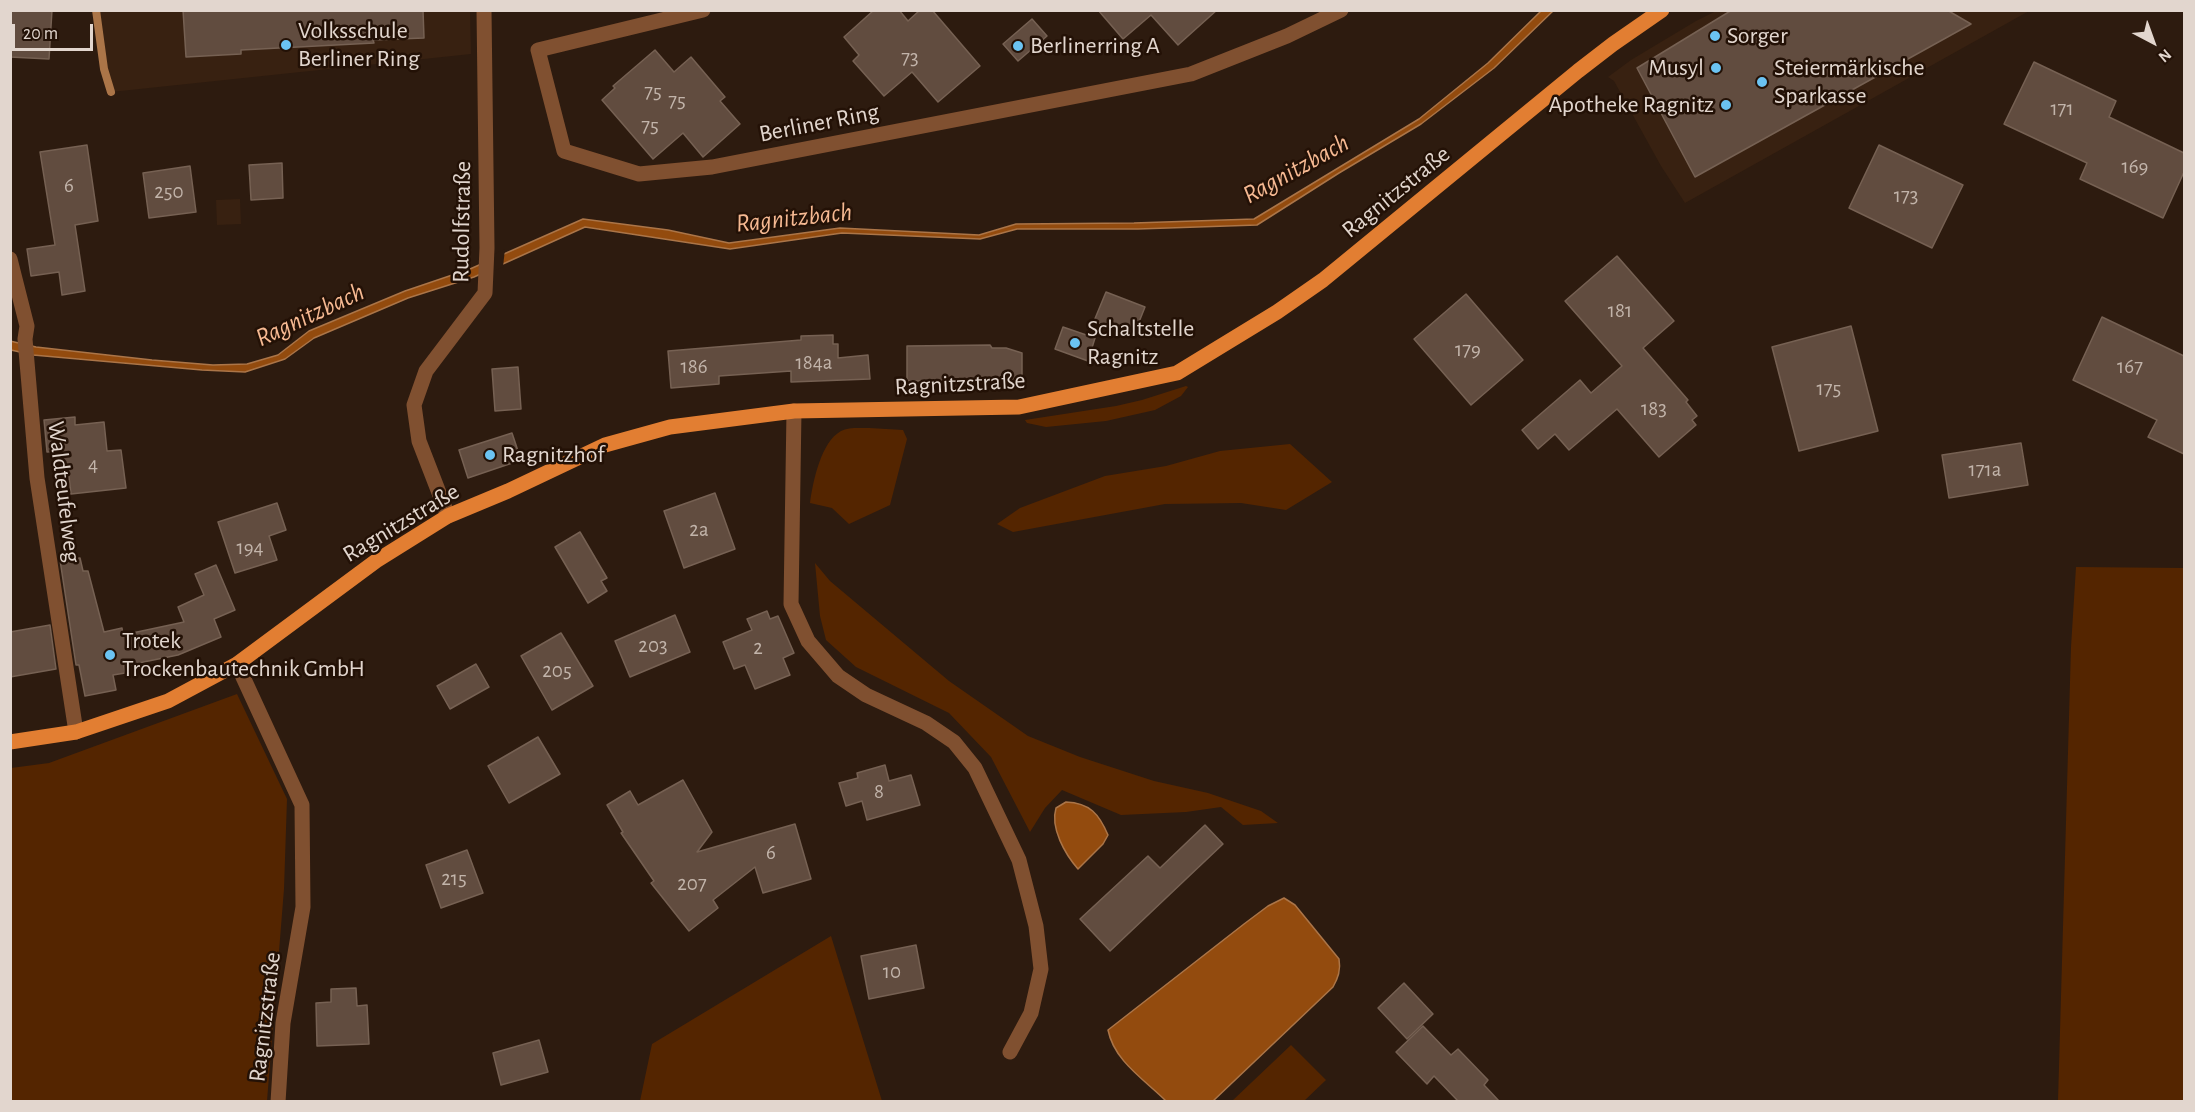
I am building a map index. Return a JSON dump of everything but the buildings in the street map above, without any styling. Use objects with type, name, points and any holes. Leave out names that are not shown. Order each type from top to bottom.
[{"type":"main road","name":"Ragnitzstraße","points":[[10,742],[76,732],[168,701],[237,664],[376,561],[448,516],[508,491],[605,445],[670,427],[794,411],[1019,407],[1177,373],[1277,312],[1323,280],[1578,71],[1662,10]]},
{"type":"street","name":"Rudolfstraße","points":[[448,516],[419,441],[414,405],[426,371],[485,293],[487,248],[484,10]]},
{"type":"street","name":"Berliner Ring","points":[[703,10],[538,50],[564,152],[639,174],[712,167],[1191,74],[1287,36],[1341,10]]},
{"type":"street","name":"Waldteufelweg","points":[[10,259],[27,326],[25,339],[37,478],[76,732]]},
{"type":"street","points":[[794,411],[791,604],[808,641],[838,676],[867,695],[926,723],[954,742],[975,768],[1019,860],[1036,926],[1041,969],[1031,1013],[1010,1052]]},
{"type":"street","name":"Ragnitzstraße","points":[[237,664],[302,805],[303,907],[284,1023],[278,1101]]},
{"type":"shaded area","name":"Volksschule Berliner Ring","points":[[96,11],[470,11],[471,54],[111,92],[104,69]]},
{"type":"shaded area","name":"Ragnitzbach","points":[[1541,11],[1553,11],[1494,68],[1421,124],[1257,225],[1138,229],[1017,229],[980,239],[842,233],[730,249],[585,227],[474,277],[408,298],[314,338],[285,359],[245,372],[33,355],[11,350],[10,341],[36,347],[152,360],[213,365],[247,364],[278,355],[309,331],[405,291],[470,269],[583,219],[668,230],[729,243],[840,228],[979,235],[1016,224],[1254,219],[1419,119],[1488,63]]},
{"type":"shaded area","points":[[1716,11],[2029,11],[1685,203],[1661,166],[1614,81],[1608,77],[1631,60]]},
{"type":"shaded area","points":[[240,199],[241,224],[217,225],[216,200]]},
{"type":"shaded area","points":[[1188,387],[1181,396],[1155,410],[1106,421],[1046,427],[1027,423],[1025,420],[1116,406]]},
{"type":"shaded area","points":[[847,429],[903,430],[907,439],[890,505],[849,524],[832,508],[810,503],[813,484],[823,453],[834,436]]},
{"type":"shaded area","points":[[1290,444],[1332,482],[1286,510],[1241,503],[1165,504],[1013,532],[997,524],[1020,508],[1105,476],[1166,466],[1220,451]]},
{"type":"shaded area","points":[[815,563],[830,581],[949,681],[1028,736],[1080,757],[1154,781],[1208,793],[1261,811],[1278,823],[1243,825],[1221,807],[1186,812],[1121,815],[1062,790],[1045,808],[1030,832],[991,757],[949,713],[856,667],[826,640],[820,616]]},
{"type":"shaded area","points":[[2076,567],[2184,568],[2184,1101],[2058,1101],[2071,647]]},
{"type":"shaded area","points":[[237,694],[287,799],[284,889],[267,1101],[11,1101],[11,768],[49,763]]},
{"type":"shaded area","points":[[1066,802],[1087,807],[1093,811],[1108,835],[1103,844],[1078,869],[1068,856],[1055,824],[1056,808]]},
{"type":"shaded area","points":[[1284,898],[1295,905],[1339,959],[1339,974],[1333,987],[1213,1101],[1166,1101],[1123,1061],[1111,1041],[1108,1030],[1268,906]]},
{"type":"shaded area","points":[[831,936],[882,1101],[640,1101],[652,1044]]},
{"type":"shaded area","points":[[1291,1045],[1326,1080],[1304,1101],[1232,1101]]},
{"type":"pier","points":[[505,249],[503,267],[480,277],[480,261]]},
{"type":"waterway","points":[[96,10],[104,69],[111,92]]},
{"type":"place","name":"Sorger","points":[[1715,36]]},
{"type":"place","name":"Volksschule Berliner Ring","points":[[286,45]]},
{"type":"place","name":"Berlinerring A","points":[[1018,46]]},
{"type":"place","name":"Musyl","points":[[1716,68]]},
{"type":"place","name":"Steiermärkische Sparkasse","points":[[1762,82]]},
{"type":"place","name":"Apotheke Ragnitz","points":[[1726,105]]},
{"type":"place","name":"Schaltstelle Ragnitz","points":[[1075,343]]},
{"type":"place","name":"Ragnitzhof","points":[[490,455]]},
{"type":"place","name":"Trotek Trockenbautechnik GmbH","points":[[110,655]]}]
